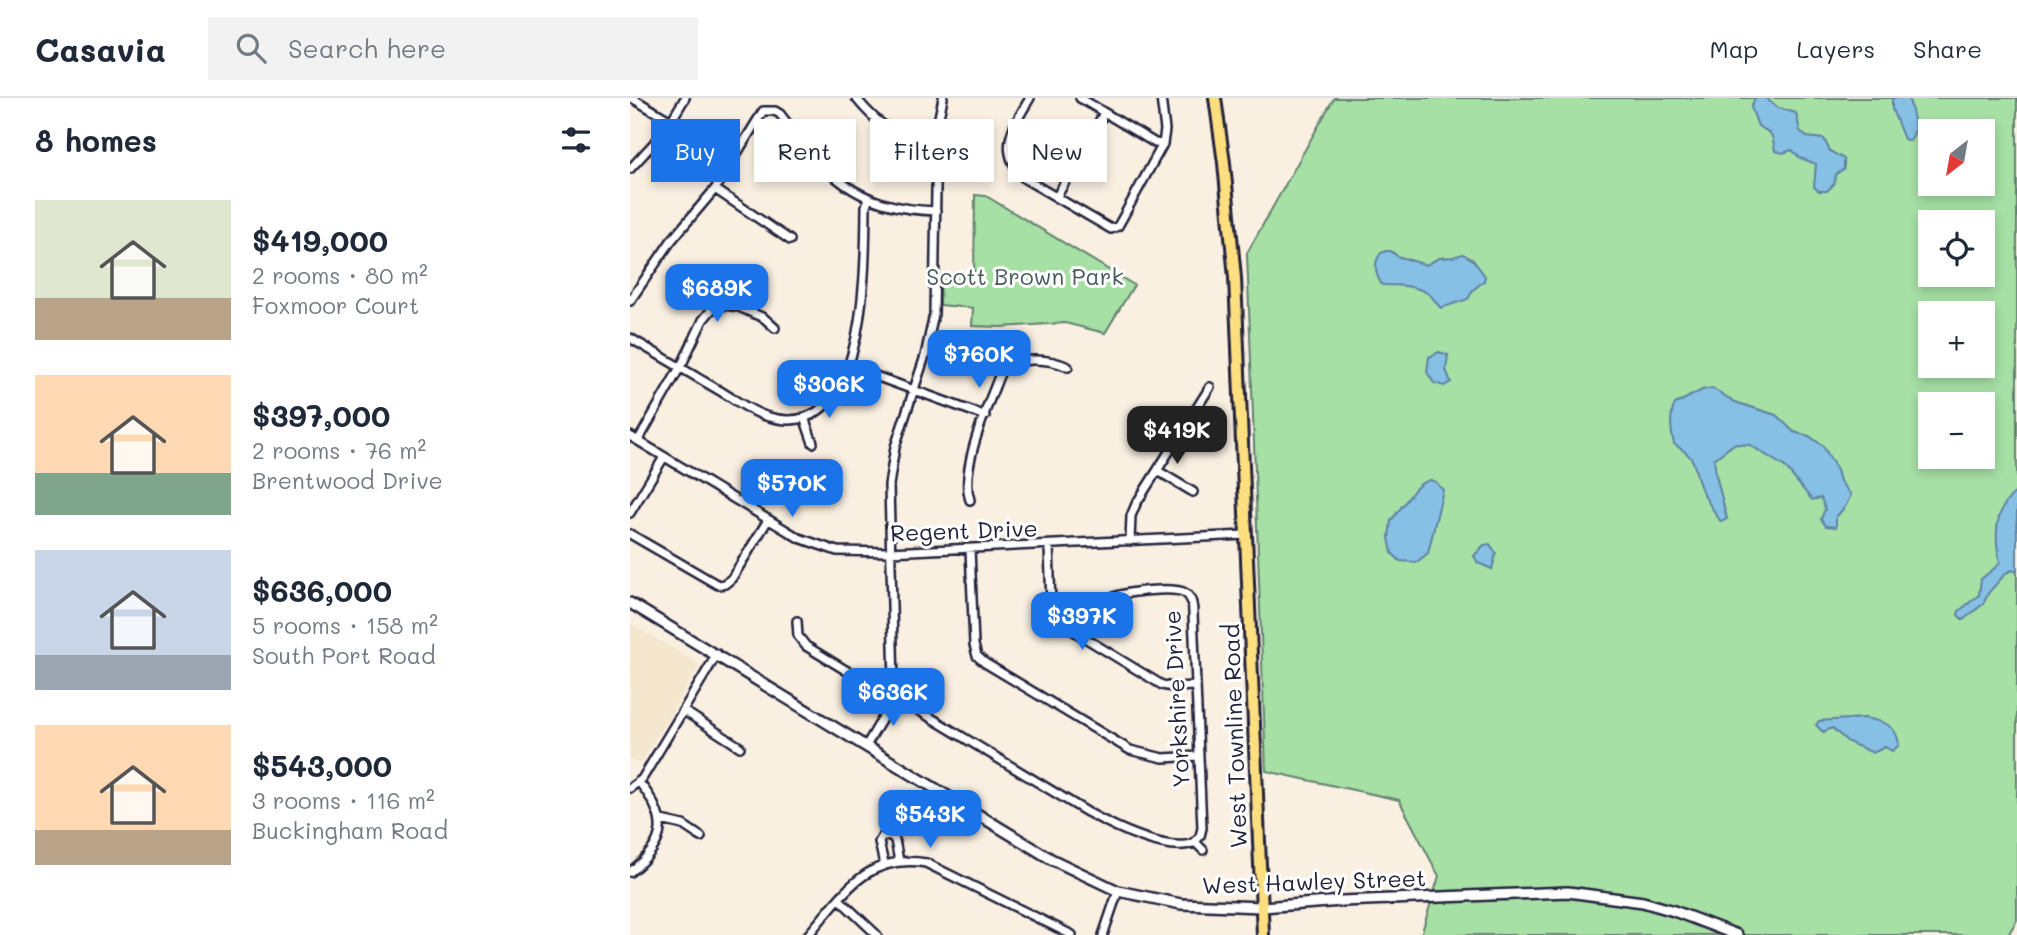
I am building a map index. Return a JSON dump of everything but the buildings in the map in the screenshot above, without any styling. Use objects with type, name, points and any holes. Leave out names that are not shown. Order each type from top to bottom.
[{"type":"main road","name":"West Townline Road","points":[[1215,98],[1234,270],[1263,935]]},
{"type":"street","points":[[632,98],[668,119]]},
{"type":"street","points":[[672,119],[685,98]]},
{"type":"street","points":[[939,119],[943,98]]},
{"type":"street","points":[[1030,98],[1011,132],[1011,161],[1025,179],[1108,229],[1115,228],[1122,219],[1163,144],[1165,130],[1161,98]]},
{"type":"street","points":[[1080,98],[1155,143],[1163,144]]},
{"type":"street","points":[[858,99],[875,119]]},
{"type":"street","points":[[740,147],[760,114],[769,110],[778,113],[830,174],[845,186],[869,198],[904,209],[936,211]]},
{"type":"street","points":[[1056,198],[1104,113]]},
{"type":"street","points":[[630,169],[651,144]]},
{"type":"street","points":[[630,301],[671,241],[719,182]]},
{"type":"street","points":[[866,746],[893,698],[888,505],[890,471],[898,435],[925,356],[934,314],[936,182]]},
{"type":"street","points":[[715,189],[790,240]]},
{"type":"street","points":[[630,338],[762,415],[781,419],[804,417],[822,408],[842,384],[848,366],[862,303],[866,206],[869,198]]},
{"type":"street","points":[[638,441],[708,313],[718,306],[732,305],[764,318],[775,328]]},
{"type":"street","points":[[970,500],[966,480],[1001,371],[1008,365],[1042,361],[1068,367]]},
{"type":"street","points":[[848,366],[985,416]]},
{"type":"street","points":[[1129,541],[1131,516],[1210,387]]},
{"type":"street","points":[[804,417],[813,443]]},
{"type":"street","name":"Regent Drive","points":[[630,436],[799,538],[825,548],[859,553],[1246,535]]},
{"type":"street","points":[[630,513],[664,457]]},
{"type":"street","points":[[1158,471],[1193,492]]},
{"type":"street","points":[[630,534],[718,585],[725,584],[732,578],[768,520]]},
{"type":"street","points":[[1049,545],[1052,613],[1058,621],[1162,685],[1196,686]]},
{"type":"street","points":[[970,549],[974,645],[977,656],[1130,750],[1163,758],[1199,756]]},
{"type":"street","name":"Yorkshire Drive","points":[[1081,634],[1098,608],[1115,597],[1130,593],[1181,591],[1189,596],[1192,604],[1202,828],[1195,842]]},
{"type":"street","name":"West Hawley Street","points":[[630,603],[1051,859],[1118,891],[1181,904],[1262,907],[1568,892],[1643,902],[1737,935]]},
{"type":"street","points":[[797,621],[799,636],[806,646],[1097,818],[1160,842],[1183,846],[1195,842],[1203,850]]},
{"type":"street","points":[[630,789],[639,782],[717,654]]},
{"type":"street","points":[[684,711],[740,747]]},
{"type":"street","points":[[630,872],[654,849],[661,829],[655,803],[639,782]]},
{"type":"street","points":[[661,820],[683,825],[701,837]]},
{"type":"street","points":[[884,864],[879,842],[883,836],[890,835],[895,839],[899,861]]},
{"type":"street","points":[[808,935],[863,875],[884,864],[899,861],[926,863],[1072,935]]},
{"type":"street","points":[[1103,935],[1118,891]]},
{"type":"street","points":[[839,899],[877,935]]},
{"type":"shaded area","points":[[630,623],[700,665],[640,764],[630,758]]},
{"type":"green space","points":[[1334,98],[2017,98],[2017,920],[2008,935],[1421,935],[1439,876],[1399,800],[1266,771],[1247,253]]},
{"type":"green space","name":"Scott Brown Park","points":[[975,195],[986,196],[1134,285],[1105,333],[1065,323],[972,326],[973,308],[940,305],[941,275],[974,275]]},
{"type":"water","points":[[1755,98],[1766,98],[1776,107],[1796,113],[1800,131],[1807,137],[1824,139],[1830,151],[1844,159],[1844,169],[1836,174],[1834,184],[1827,191],[1819,191],[1814,187],[1816,164],[1800,158],[1792,150],[1783,153],[1775,151],[1771,135],[1758,126],[1751,107]]},
{"type":"water","points":[[1892,98],[1909,98],[1915,125],[1910,141],[1904,139],[1892,109]]},
{"type":"water","points":[[1386,251],[1426,265],[1439,258],[1463,254],[1473,260],[1485,276],[1484,281],[1473,290],[1468,299],[1441,308],[1430,295],[1419,289],[1382,285],[1376,273],[1376,265],[1378,257]]},
{"type":"water","points":[[1439,352],[1448,355],[1446,370],[1451,382],[1444,386],[1434,383],[1427,372],[1429,357]]},
{"type":"water","points":[[1712,388],[1735,402],[1776,415],[1794,432],[1809,436],[1823,446],[1837,470],[1840,481],[1851,495],[1836,517],[1836,527],[1826,526],[1821,519],[1825,509],[1821,498],[1812,500],[1785,467],[1750,445],[1734,444],[1714,459],[1727,519],[1721,522],[1702,491],[1691,458],[1674,444],[1671,429],[1675,404],[1702,390]]},
{"type":"water","points":[[1430,480],[1443,490],[1428,553],[1417,562],[1400,561],[1392,553],[1389,538],[1391,521],[1415,489]]},
{"type":"water","points":[[2017,491],[2017,572],[2012,570],[2006,573],[1989,592],[1983,604],[1963,620],[1958,615],[1959,611],[1979,595],[1981,579],[2000,562],[1997,533],[2000,514],[2009,498]]},
{"type":"water","points":[[1490,544],[1496,553],[1492,569],[1478,563],[1474,556],[1484,545]]},
{"type":"water","points":[[1864,718],[1882,722],[1892,728],[1899,745],[1892,751],[1885,747],[1873,753],[1848,742],[1832,728],[1823,732],[1816,725],[1819,721]]}]
